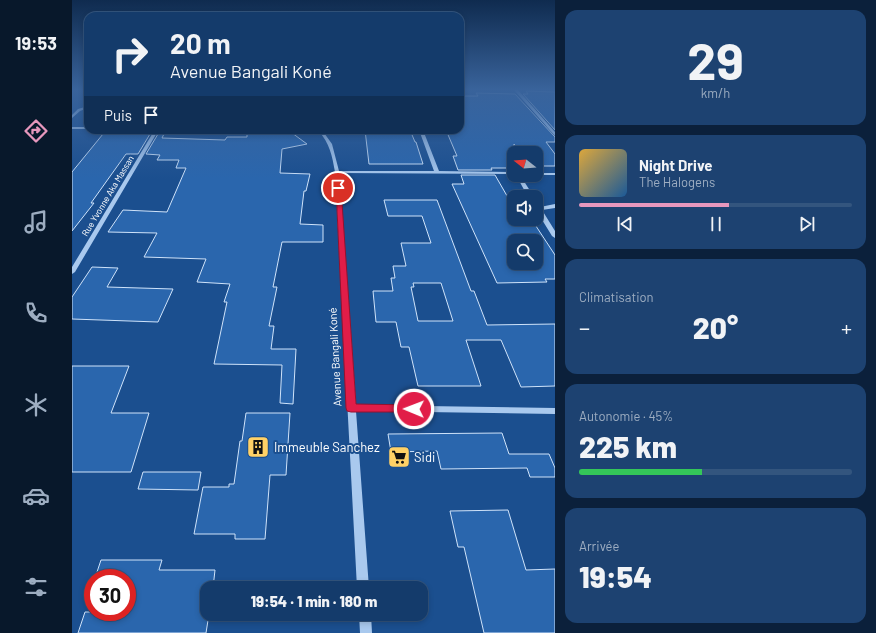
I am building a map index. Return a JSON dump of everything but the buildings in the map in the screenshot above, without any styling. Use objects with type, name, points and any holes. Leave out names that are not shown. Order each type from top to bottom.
[{"type":"street","points":[[542,120],[555,135]]},
{"type":"street","points":[[72,128],[84,128]]},
{"type":"street","name":"Rue Yvonne Aka Massan","points":[[72,272],[156,134]]},
{"type":"street","name":"Avenue Bangali Koné","points":[[325,134],[332,148],[337,172],[363,581]]},
{"type":"street","points":[[423,134],[438,173]]},
{"type":"street","points":[[337,172],[507,173]]},
{"type":"street","points":[[543,174],[555,174]]},
{"type":"street","points":[[543,207],[555,206]]},
{"type":"street","points":[[543,217],[555,236]]},
{"type":"street","points":[[351,408],[555,411]]},
{"type":"street","points":[[365,621],[366,633]]},
{"type":"place","name":"Immeuble Sanchez","points":[[258,447]]},
{"type":"place","name":"Sidi","points":[[399,457]]},
{"type":"route","points":[[338,188],[351,408],[414,409]]}]
